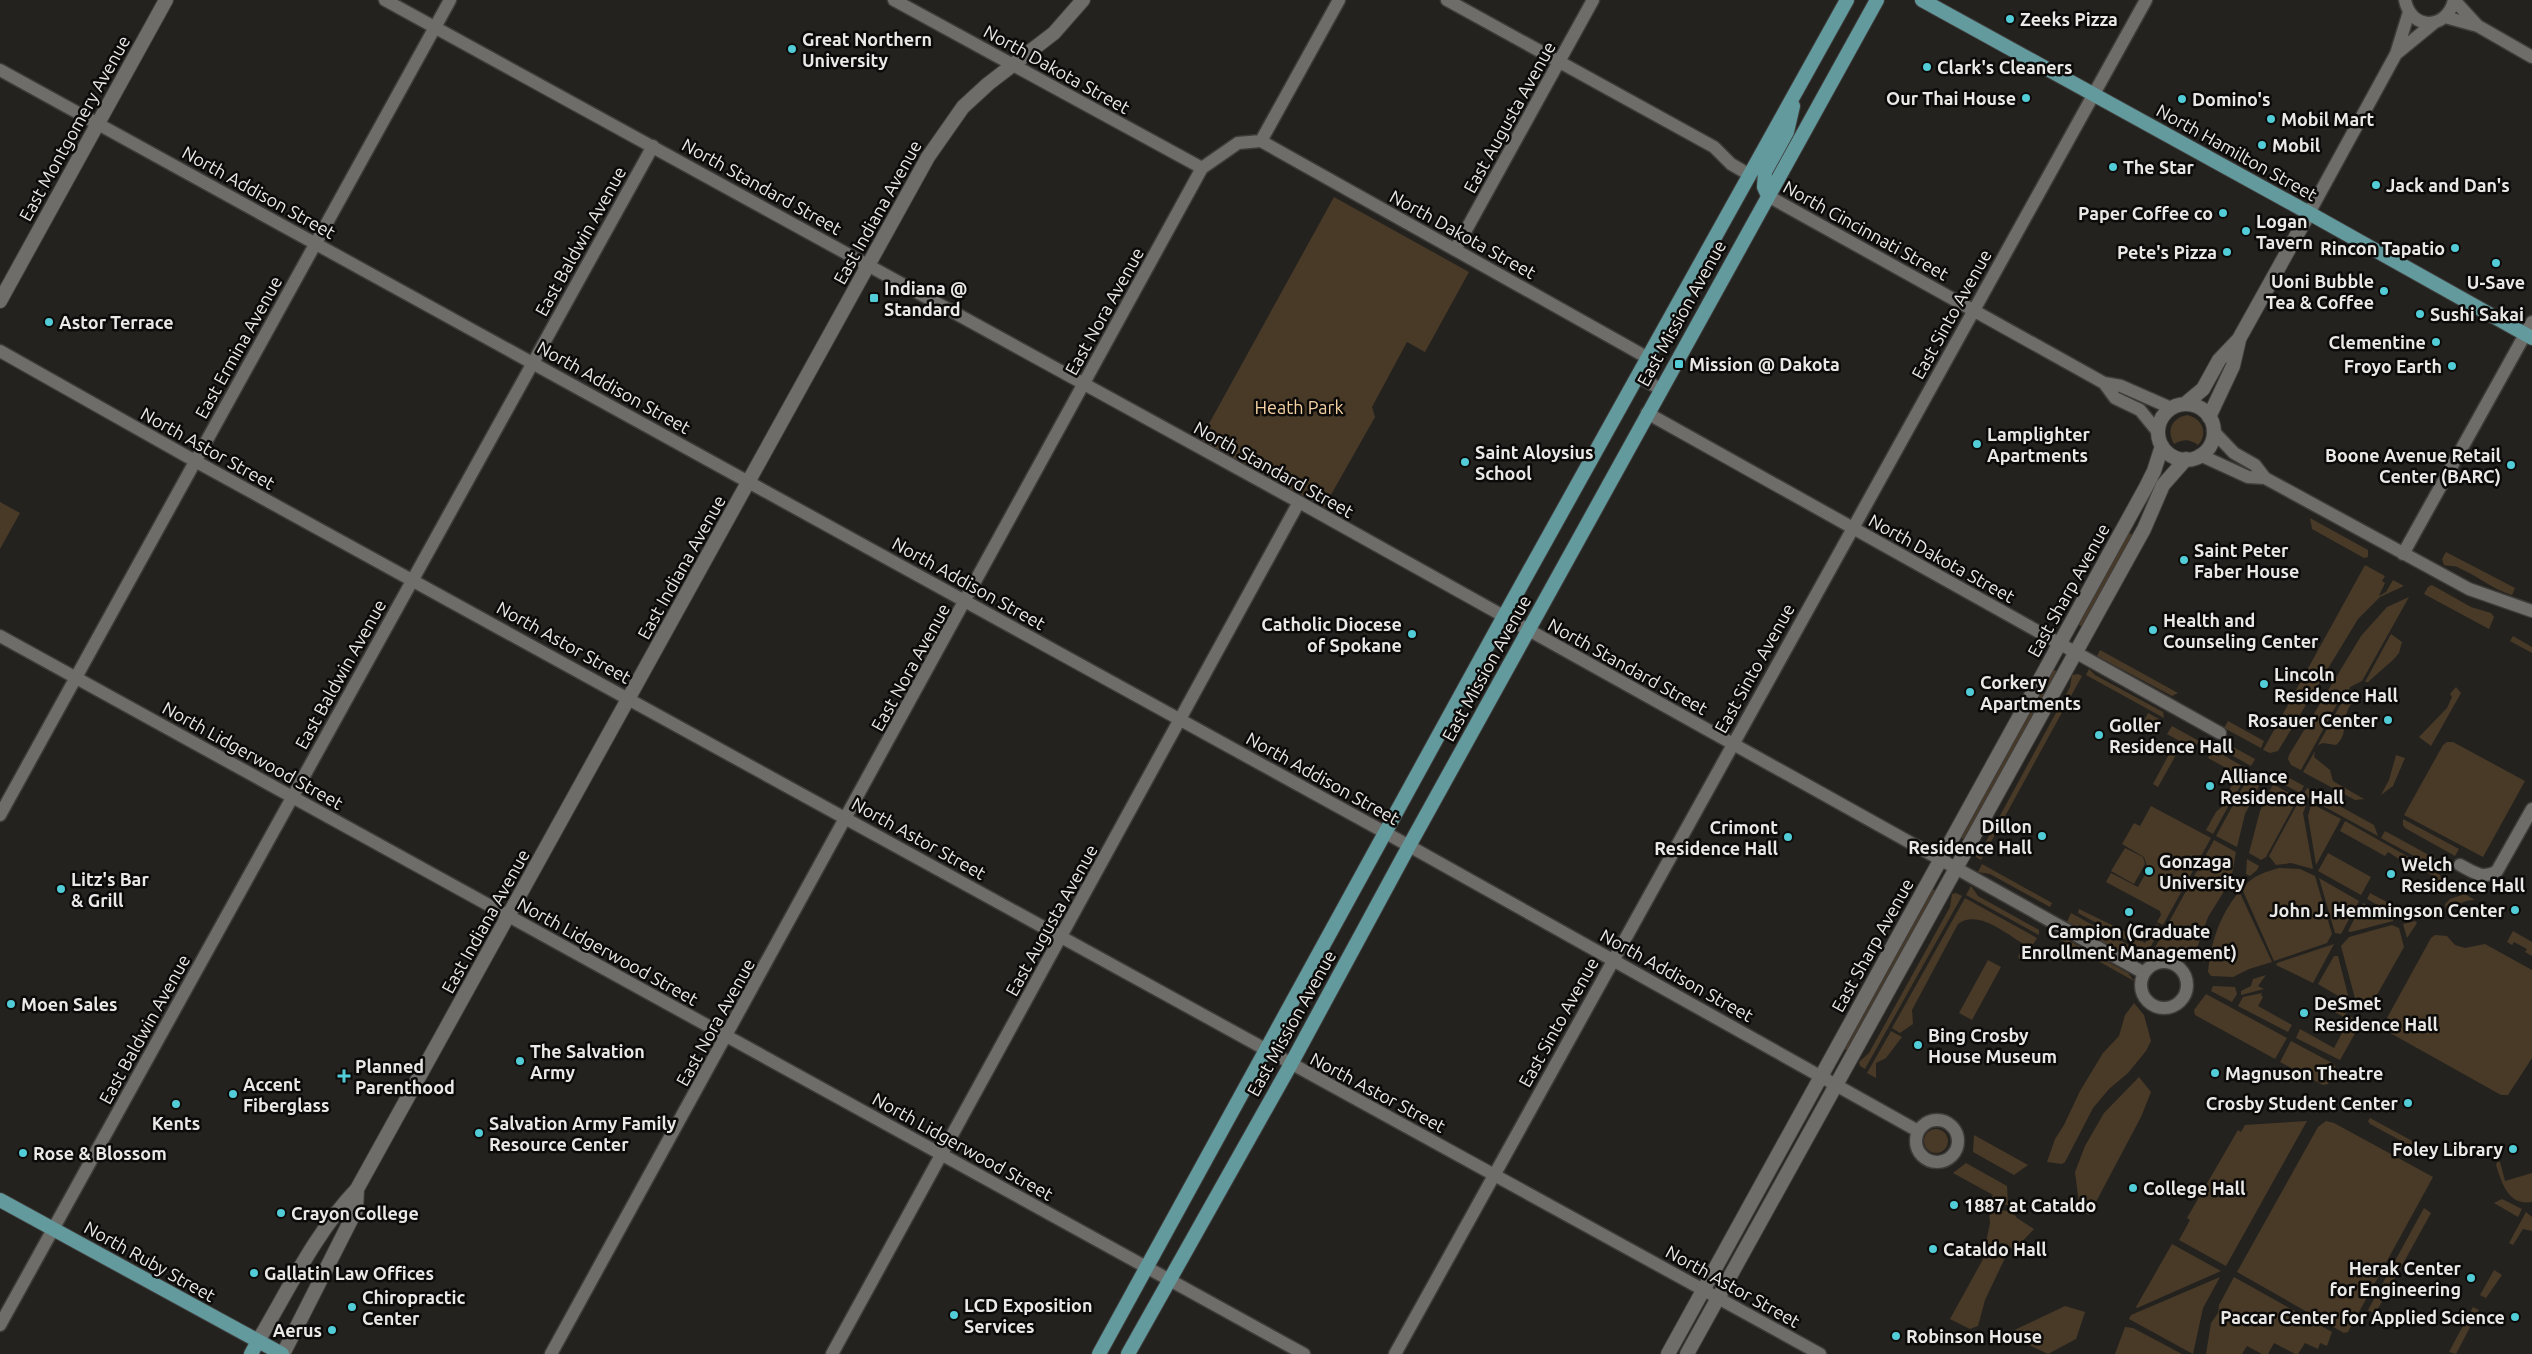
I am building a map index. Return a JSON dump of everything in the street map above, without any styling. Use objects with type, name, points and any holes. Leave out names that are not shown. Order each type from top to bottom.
[{"type":"main road","name":"East Mission Avenue","points":[[1099,1354],[1504,616],[1847,0]]},
{"type":"main road","name":"East Mission Avenue","points":[[1128,1354],[1291,1064],[1647,413],[1877,0]]},
{"type":"main road","name":"North Hamilton Street","points":[[1922,0],[2530,332]]},
{"type":"main road","points":[[1768,196],[1764,187],[1765,172],[1787,132],[1795,94]]},
{"type":"main road","name":"North Ruby Street","points":[[0,1200],[53,1229],[254,1348],[282,1354]]},
{"type":"street","name":"East Montgomery Avenue","points":[[0,301],[166,0]]},
{"type":"street","name":"North Standard Street","points":[[385,0],[869,264],[2144,973]]},
{"type":"street","name":"East Ermina Avenue","points":[[0,815],[450,0]]},
{"type":"street","name":"North Dakota Street","points":[[894,0],[1202,168]]},
{"type":"street","name":"East Indiana Avenue","points":[[254,1348],[323,1231],[335,1213],[357,1189],[928,157],[963,107],[988,84],[1054,33],[1083,0]]},
{"type":"street","points":[[1261,141],[1339,0]]},
{"type":"street","points":[[1447,0],[1714,147],[1731,164],[1750,175]]},
{"type":"street","name":"East Augusta Avenue","points":[[1455,250],[1594,0]]},
{"type":"street","name":"East Sinto Avenue","points":[[1395,1354],[1612,959],[2146,0]]},
{"type":"street","points":[[2396,54],[2450,12],[2454,0],[2478,26],[2532,57]]},
{"type":"street","points":[[2407,6],[2420,21],[2440,20],[2478,26]]},
{"type":"street","points":[[2214,431],[2210,445],[2200,456],[2186,460],[2172,456],[2162,446],[2158,432],[2161,418],[2171,408],[2185,404],[2203,389],[2219,360],[2239,339],[2396,54],[2407,6]]},
{"type":"street","name":"North Addison Street","points":[[0,70],[1386,832],[1918,1131]]},
{"type":"street","name":"North Dakota Street","points":[[1261,141],[1648,358]]},
{"type":"street","name":"East Nora Avenue","points":[[551,1354],[847,818],[1202,168],[1238,143],[1261,141]]},
{"type":"street","name":"East Baldwin Avenue","points":[[0,1325],[653,146]]},
{"type":"street","name":"North Cincinnati Street","points":[[1768,196],[2104,383],[2121,386],[2171,408]]},
{"type":"street","points":[[2403,554],[2530,332]]},
{"type":"street","points":[[2209,417],[2233,366],[2239,339]]},
{"type":"street","name":"North Astor Street","points":[[0,351],[195,461],[413,579],[1820,1354]]},
{"type":"street","points":[[1638,377],[1661,389]]},
{"type":"street","name":"North Cincinnati Street","points":[[2104,383],[2116,398],[2140,410],[2158,432]]},
{"type":"street","points":[[2185,404],[2199,407],[2209,417],[2214,431],[2234,453],[2254,465],[2265,478],[2469,589],[2532,611]]},
{"type":"street","name":"North Dakota Street","points":[[1647,413],[1852,529],[2220,732]]},
{"type":"street","name":"East Sharp Avenue","points":[[1668,1354],[2146,487],[2154,471],[2162,446]]},
{"type":"street","points":[[2200,456],[2248,477],[2265,478]]},
{"type":"street","name":"East Sharp Avenue","points":[[1687,1354],[2144,528],[2163,485],[2186,460]]},
{"type":"street","name":"East Augusta Avenue","points":[[832,1354],[1299,502]]},
{"type":"street","name":"North Lidgerwood Street","points":[[0,636],[1304,1354]]},
{"type":"street","points":[[2460,865],[2483,876],[2489,876],[2496,871],[2532,810]]},
{"type":"street","name":"East Indiana Avenue","points":[[282,1354],[356,1210],[357,1189]]},
{"type":"green space","name":"Heath Park","points":[[1334,197],[1469,272],[1425,352],[1407,342],[1372,407],[1375,417],[1324,507],[1200,440]]},
{"type":"green space","points":[[2187,415],[2197,419],[2202,427],[2203,436],[2198,445],[2186,440],[2174,444],[2172,439],[2172,425],[2178,419]]},
{"type":"green space","points":[[0,502],[20,513],[0,549]]},
{"type":"green space","points":[[2310,518],[2368,550],[2368,557],[2364,558],[2312,529]]},
{"type":"green space","points":[[2127,532],[2135,536],[2084,628],[2076,623]]},
{"type":"green space","points":[[2446,552],[2515,588],[2512,595],[2457,567],[2444,565],[2442,559]]},
{"type":"green space","points":[[2365,565],[2385,576],[2382,581],[2385,583],[2379,596],[2386,592],[2393,580],[2404,586],[2380,597],[2358,619],[2278,751],[2270,753],[2263,750]]},
{"type":"green space","points":[[2432,585],[2471,607],[2491,613],[2494,617],[2489,629],[2424,594],[2428,587]]},
{"type":"green space","points":[[2409,597],[2362,681],[2350,687],[2347,697],[2341,697],[2301,770],[2291,765],[2288,759],[2289,755],[2361,636],[2387,607]]},
{"type":"green space","points":[[2391,634],[2402,642],[2399,653],[2368,682],[2365,682]]},
{"type":"green space","points":[[2513,636],[2532,647],[2532,653],[2510,641]]},
{"type":"green space","points":[[2100,650],[2178,693],[2172,696],[2097,656]]},
{"type":"green space","points":[[2051,668],[2059,673],[1967,841],[1959,837]]},
{"type":"green space","points":[[2089,669],[2095,675],[2163,712],[2164,718],[2086,675]]},
{"type":"green space","points":[[2078,674],[2082,676],[1981,860],[1976,857],[1974,852],[1984,845],[2070,687],[2072,675]]},
{"type":"green space","points":[[2456,687],[2461,693],[2431,746],[2419,737],[2447,708],[2452,697],[2450,694]]},
{"type":"green space","points":[[2343,700],[2355,700],[2347,711],[2343,735],[2336,745],[2323,743],[2318,745]]},
{"type":"green space","points":[[2148,713],[2163,721],[2155,735],[2141,727]]},
{"type":"green space","points":[[2228,721],[2264,741],[2261,748],[2224,728]]},
{"type":"green space","points":[[2172,726],[2199,741],[2194,749],[2167,734]]},
{"type":"green space","points":[[2447,742],[2453,742],[2525,781],[2483,857],[2404,815],[2443,745]]},
{"type":"green space","points":[[2175,743],[2181,746],[2158,787],[2153,784]]},
{"type":"green space","points":[[2216,743],[2226,743],[2255,759],[2251,766],[2215,746]]},
{"type":"green space","points":[[2213,749],[2249,770],[2232,801],[2228,799],[2228,793],[2237,774],[2208,758]]},
{"type":"green space","points":[[2315,751],[2314,757],[2330,770],[2333,781],[2364,799],[2355,800],[2303,772]]},
{"type":"green space","points":[[2396,755],[2405,758],[2393,786],[2381,795],[2389,780]]},
{"type":"green space","points":[[2251,772],[2263,778],[2245,814],[2237,847],[2216,836]]},
{"type":"green space","points":[[2286,776],[2304,786],[2300,793],[2276,780]]},
{"type":"green space","points":[[2273,784],[2298,798],[2266,857],[2261,860],[2249,853],[2260,811]]},
{"type":"green space","points":[[2307,788],[2374,825],[2378,836],[2303,795]]},
{"type":"green space","points":[[2300,799],[2307,803],[2303,813],[2313,869],[2291,863],[2276,865],[2269,856]]},
{"type":"green space","points":[[2226,803],[2229,805],[2213,834],[2206,830],[2216,812]]},
{"type":"green space","points":[[2311,805],[2341,819],[2316,865],[2308,816]]},
{"type":"green space","points":[[2151,806],[2211,838],[2163,925],[2157,922],[2161,915],[2160,911],[2106,882],[2111,873],[2138,887],[2148,869],[2144,857],[2122,844],[2134,823],[2140,826]]},
{"type":"green space","points":[[2403,819],[2459,849],[2455,856],[2405,828]]},
{"type":"green space","points":[[2345,821],[2414,860],[2410,866],[2388,852],[2385,856],[2340,831]]},
{"type":"green space","points":[[2385,831],[2449,866],[2445,873],[2381,838]]},
{"type":"green space","points":[[2214,840],[2236,852],[2231,880],[2208,917],[2196,951],[2187,959],[2170,951],[2161,950],[2152,953]]},
{"type":"green space","points":[[2125,848],[2143,857],[2145,864],[2134,884],[2111,871]]},
{"type":"green space","points":[[2328,853],[2371,877],[2361,895],[2318,871]]},
{"type":"green space","points":[[2247,859],[2259,866],[2250,876],[2246,874]]},
{"type":"green space","points":[[2417,861],[2440,875],[2442,880],[2438,887],[2436,882],[2438,878],[2414,866]]},
{"type":"green space","points":[[1982,864],[2052,903],[2050,907],[1990,874],[1978,872]]},
{"type":"green space","points":[[2279,868],[2300,869],[2315,876],[2332,934],[2327,943],[2274,961],[2243,891],[2248,882],[2263,873]]},
{"type":"green space","points":[[2319,878],[2359,901],[2341,934],[2335,933]]},
{"type":"green space","points":[[1971,886],[1978,896],[2039,930],[2039,935],[1966,895]]},
{"type":"green space","points":[[1930,888],[1939,892],[1850,1052],[1842,1048]]},
{"type":"green space","points":[[1956,893],[1962,896],[1865,1069],[1860,1066],[1859,1062],[1869,1053],[1950,907],[1952,894]]},
{"type":"green space","points":[[2240,893],[2272,962],[2249,969],[2233,977],[2211,976],[2208,972],[2209,961],[2217,930],[2231,902]]},
{"type":"green space","points":[[2370,893],[2413,916],[2400,918],[2367,899]]},
{"type":"green space","points":[[2465,894],[2475,900],[2459,904],[2447,916],[2445,904],[2450,899]]},
{"type":"green space","points":[[1965,898],[2037,938],[2022,962],[2018,957],[2023,948],[2022,943],[2000,929],[1974,919],[1958,924],[1912,1010],[1913,1024],[1900,1033],[1892,1028]]},
{"type":"green space","points":[[2363,903],[2393,919],[2393,921],[2351,932],[2348,931]]},
{"type":"green space","points":[[2079,909],[2118,928],[2115,933],[2078,913]]},
{"type":"green space","points":[[2071,913],[2147,955],[2143,961],[2133,959],[2067,922]]},
{"type":"green space","points":[[2415,921],[2417,923],[2407,938],[2403,924]]},
{"type":"green space","points":[[2156,924],[2161,927],[2148,952],[2119,936],[2122,930],[2145,943]]},
{"type":"green space","points":[[2392,925],[2399,928],[2404,947],[2369,1009],[2364,1011],[2357,1006],[2341,946],[2349,937]]},
{"type":"green space","points":[[2513,931],[2532,942],[2532,956],[2525,952],[2527,949],[2514,942],[2512,945],[2507,942]]},
{"type":"green space","points":[[2059,935],[2128,973],[2134,981],[2057,938]]},
{"type":"green space","points":[[2435,935],[2447,936],[2455,945],[2465,948],[2485,944],[2532,970],[2532,1058],[2508,1095],[2501,1095],[2392,1034],[2386,1027],[2387,1018],[2431,938]]},
{"type":"green space","points":[[2334,944],[2313,983],[2276,965],[2277,963]]},
{"type":"green space","points":[[2334,956],[2338,956],[2350,1003],[2318,984]]},
{"type":"green space","points":[[1988,960],[2001,967],[1972,1020],[1959,1013]]},
{"type":"green space","points":[[2266,975],[2258,986],[2264,989],[2241,995],[2241,991],[2251,986],[2253,979]]},
{"type":"green space","points":[[2213,986],[2235,987],[2237,994],[2232,1002],[2211,991]]},
{"type":"green space","points":[[2262,993],[2263,997],[2258,1006],[2292,1025],[2288,1032],[2238,1006],[2243,997]]},
{"type":"green space","points":[[2206,994],[2287,1038],[2275,1059],[2195,1015],[2194,1010]]},
{"type":"green space","points":[[2322,999],[2361,1023],[2340,1060],[2296,1038],[2300,1029],[2334,1048],[2349,1020],[2319,1003]]},
{"type":"green space","points":[[2134,1003],[2144,1015],[2151,1041],[2146,1051],[2128,1073],[2109,1089],[2093,1108],[2065,1162],[2062,1164],[2047,1162],[2055,1139],[2064,1125],[2080,1091],[2103,1053],[2119,1036],[2125,1015]]},
{"type":"green space","points":[[1891,1031],[1902,1037],[1886,1058],[1876,1063],[1876,1078],[1867,1073]]},
{"type":"green space","points":[[2291,1041],[2334,1064],[2336,1069],[2328,1084],[2323,1085],[2280,1062]]},
{"type":"green space","points":[[2139,1077],[2151,1092],[2141,1117],[2089,1215],[2080,1211],[2075,1172],[2085,1146],[2104,1113]]},
{"type":"green space","points":[[2370,1118],[2427,1149],[2428,1147],[2433,1149],[2425,1153],[2420,1151],[2370,1124],[2368,1121]]},
{"type":"green space","points":[[2307,1121],[2226,1266],[2179,1240],[2190,1220],[2187,1218],[2238,1130],[2241,1132],[2245,1125]]},
{"type":"green space","points":[[2326,1121],[2334,1123],[2433,1177],[2348,1332],[2344,1333],[2237,1272],[2318,1127]]},
{"type":"green space","points":[[1936,1129],[1941,1130],[1947,1136],[1947,1146],[1941,1152],[1936,1153],[1931,1152],[1925,1146],[1924,1141],[1925,1136],[1931,1130]]},
{"type":"green space","points":[[1974,1135],[2028,1165],[2014,1175],[1973,1152]]},
{"type":"green space","points":[[2497,1162],[2500,1162],[2505,1181],[2532,1173],[2532,1202],[2517,1200],[2507,1192],[2496,1165]]},
{"type":"green space","points":[[1966,1163],[2007,1186],[2008,1205],[1988,1203],[1993,1195],[1953,1173]]},
{"type":"green space","points":[[2502,1199],[2522,1209],[2518,1217],[2494,1203]]},
{"type":"green space","points":[[2424,1208],[2431,1213],[2375,1314],[2368,1310]]},
{"type":"green space","points":[[1989,1210],[2012,1211],[2017,1218],[2034,1229],[2014,1250],[2002,1243],[1991,1246],[1986,1242],[1990,1223]]},
{"type":"green space","points":[[2526,1212],[2532,1217],[2532,1231],[2523,1229],[2513,1245],[2509,1243]]},
{"type":"green space","points":[[2172,1244],[2221,1271],[2137,1308],[2136,1307]]},
{"type":"green space","points":[[1987,1252],[2005,1258],[1985,1300],[1978,1326],[1970,1329],[1950,1319]]},
{"type":"green space","points":[[2494,1270],[2502,1275],[2486,1298],[2480,1295]]},
{"type":"green space","points":[[2220,1277],[2203,1308],[2193,1354],[2129,1319],[2131,1315]]},
{"type":"green space","points":[[2234,1277],[2332,1332],[2327,1346],[2320,1343],[2318,1349],[2305,1343],[2298,1354],[2295,1354],[2274,1343],[2268,1354],[2262,1354],[2247,1346],[2242,1354],[2206,1354],[2211,1323],[2218,1313],[2219,1305]]},
{"type":"green space","points":[[2065,1306],[2085,1312],[2076,1339],[2048,1354],[2006,1334]]},
{"type":"green space","points":[[2473,1307],[2479,1310],[2456,1354],[2449,1352]]},
{"type":"green space","points":[[2125,1327],[2133,1328],[2182,1354],[2115,1354]]},
{"type":"place","name":"Zeeks Pizza","points":[[2010,19]]},
{"type":"place","name":"Great Northern University","points":[[792,49]]},
{"type":"place","name":"Clark's Cleaners","points":[[1927,67]]},
{"type":"place","name":"Our Thai House","points":[[2026,98]]},
{"type":"place","name":"Domino's","points":[[2182,99]]},
{"type":"place","name":"Mobil Mart","points":[[2271,119]]},
{"type":"place","name":"Mobil","points":[[2262,145]]},
{"type":"place","name":"The Star","points":[[2113,167]]},
{"type":"place","name":"Jack and Dan's","points":[[2376,185]]},
{"type":"place","name":"Paper Coffee co","points":[[2223,213]]},
{"type":"place","name":"Logan Tavern","points":[[2246,231]]},
{"type":"place","name":"Rincon Tapatio","points":[[2455,248]]},
{"type":"place","name":"Pete's Pizza","points":[[2227,252]]},
{"type":"place","name":"U-Save","points":[[2496,263]]},
{"type":"place","name":"Uoni Bubble Tea & Coffee","points":[[2384,291]]},
{"type":"place","name":"Indiana @ Standard","points":[[874,298]]},
{"type":"place","name":"Sushi Sakai","points":[[2420,314]]},
{"type":"place","name":"Astor Terrace","points":[[49,322]]},
{"type":"place","name":"Clementine","points":[[2436,342]]},
{"type":"place","name":"Mission @ Dakota","points":[[1679,364]]},
{"type":"place","name":"Froyo Earth","points":[[2452,366]]},
{"type":"place","name":"Lamplighter Apartments","points":[[1977,444]]},
{"type":"place","name":"Saint Aloysius School","points":[[1465,462]]},
{"type":"place","name":"Boone Avenue Retail Center (BARC)","points":[[2511,465]]},
{"type":"place","name":"Saint Peter Faber House","points":[[2184,560]]},
{"type":"place","name":"Health and Counseling Center","points":[[2153,630]]},
{"type":"place","name":"Catholic Diocese of Spokane","points":[[1412,634]]},
{"type":"place","name":"Lincoln Residence Hall","points":[[2264,684]]},
{"type":"place","name":"Corkery Apartments","points":[[1970,692]]},
{"type":"place","name":"Rosauer Center","points":[[2388,720]]},
{"type":"place","name":"Goller Residence Hall","points":[[2099,735]]},
{"type":"place","name":"Alliance Residence Hall","points":[[2210,786]]},
{"type":"place","name":"Dillon Residence Hall","points":[[2042,836]]},
{"type":"place","name":"Crimont Residence Hall","points":[[1788,837]]},
{"type":"place","name":"Gonzaga University","points":[[2149,871]]},
{"type":"place","name":"Welch Residence Hall","points":[[2391,874]]},
{"type":"place","name":"Litz's Bar & Grill","points":[[61,889]]},
{"type":"place","name":"John J. Hemmingson Center","points":[[2515,910]]},
{"type":"place","name":"Campion (Graduate Enrollment Management)","points":[[2129,912]]},
{"type":"place","name":"Moen Sales","points":[[11,1004]]},
{"type":"place","name":"DeSmet Residence Hall","points":[[2304,1013]]},
{"type":"place","name":"Bing Crosby House Museum","points":[[1918,1045]]},
{"type":"place","name":"The Salvation Army","points":[[520,1061]]},
{"type":"place","name":"Magnuson Theatre","points":[[2215,1073]]},
{"type":"place","name":"Planned Parenthood","points":[[344,1076]]},
{"type":"place","name":"Accent Fiberglass","points":[[233,1094]]},
{"type":"place","name":"Crosby Student Center","points":[[2408,1103]]},
{"type":"place","name":"Kents","points":[[176,1104]]},
{"type":"place","name":"Salvation Army Family Resource Center","points":[[479,1133]]},
{"type":"place","name":"Foley Library","points":[[2513,1149]]},
{"type":"place","name":"Rose & Blossom","points":[[23,1153]]},
{"type":"place","name":"College Hall","points":[[2133,1188]]},
{"type":"place","name":"1887 at Cataldo","points":[[1954,1205]]},
{"type":"place","name":"Crayon College","points":[[281,1213]]},
{"type":"place","name":"Cataldo Hall","points":[[1933,1249]]},
{"type":"place","name":"Gallatin Law Offices","points":[[254,1273]]},
{"type":"place","name":"Herak Center for Engineering","points":[[2471,1278]]},
{"type":"place","name":"Chiropractic Center","points":[[352,1307]]},
{"type":"place","name":"LCD Exposition Services","points":[[954,1315]]},
{"type":"place","name":"Paccar Center for Applied Science","points":[[2515,1317]]},
{"type":"place","name":"Aerus","points":[[332,1330]]},
{"type":"place","name":"Robinson House","points":[[1896,1336]]}]
